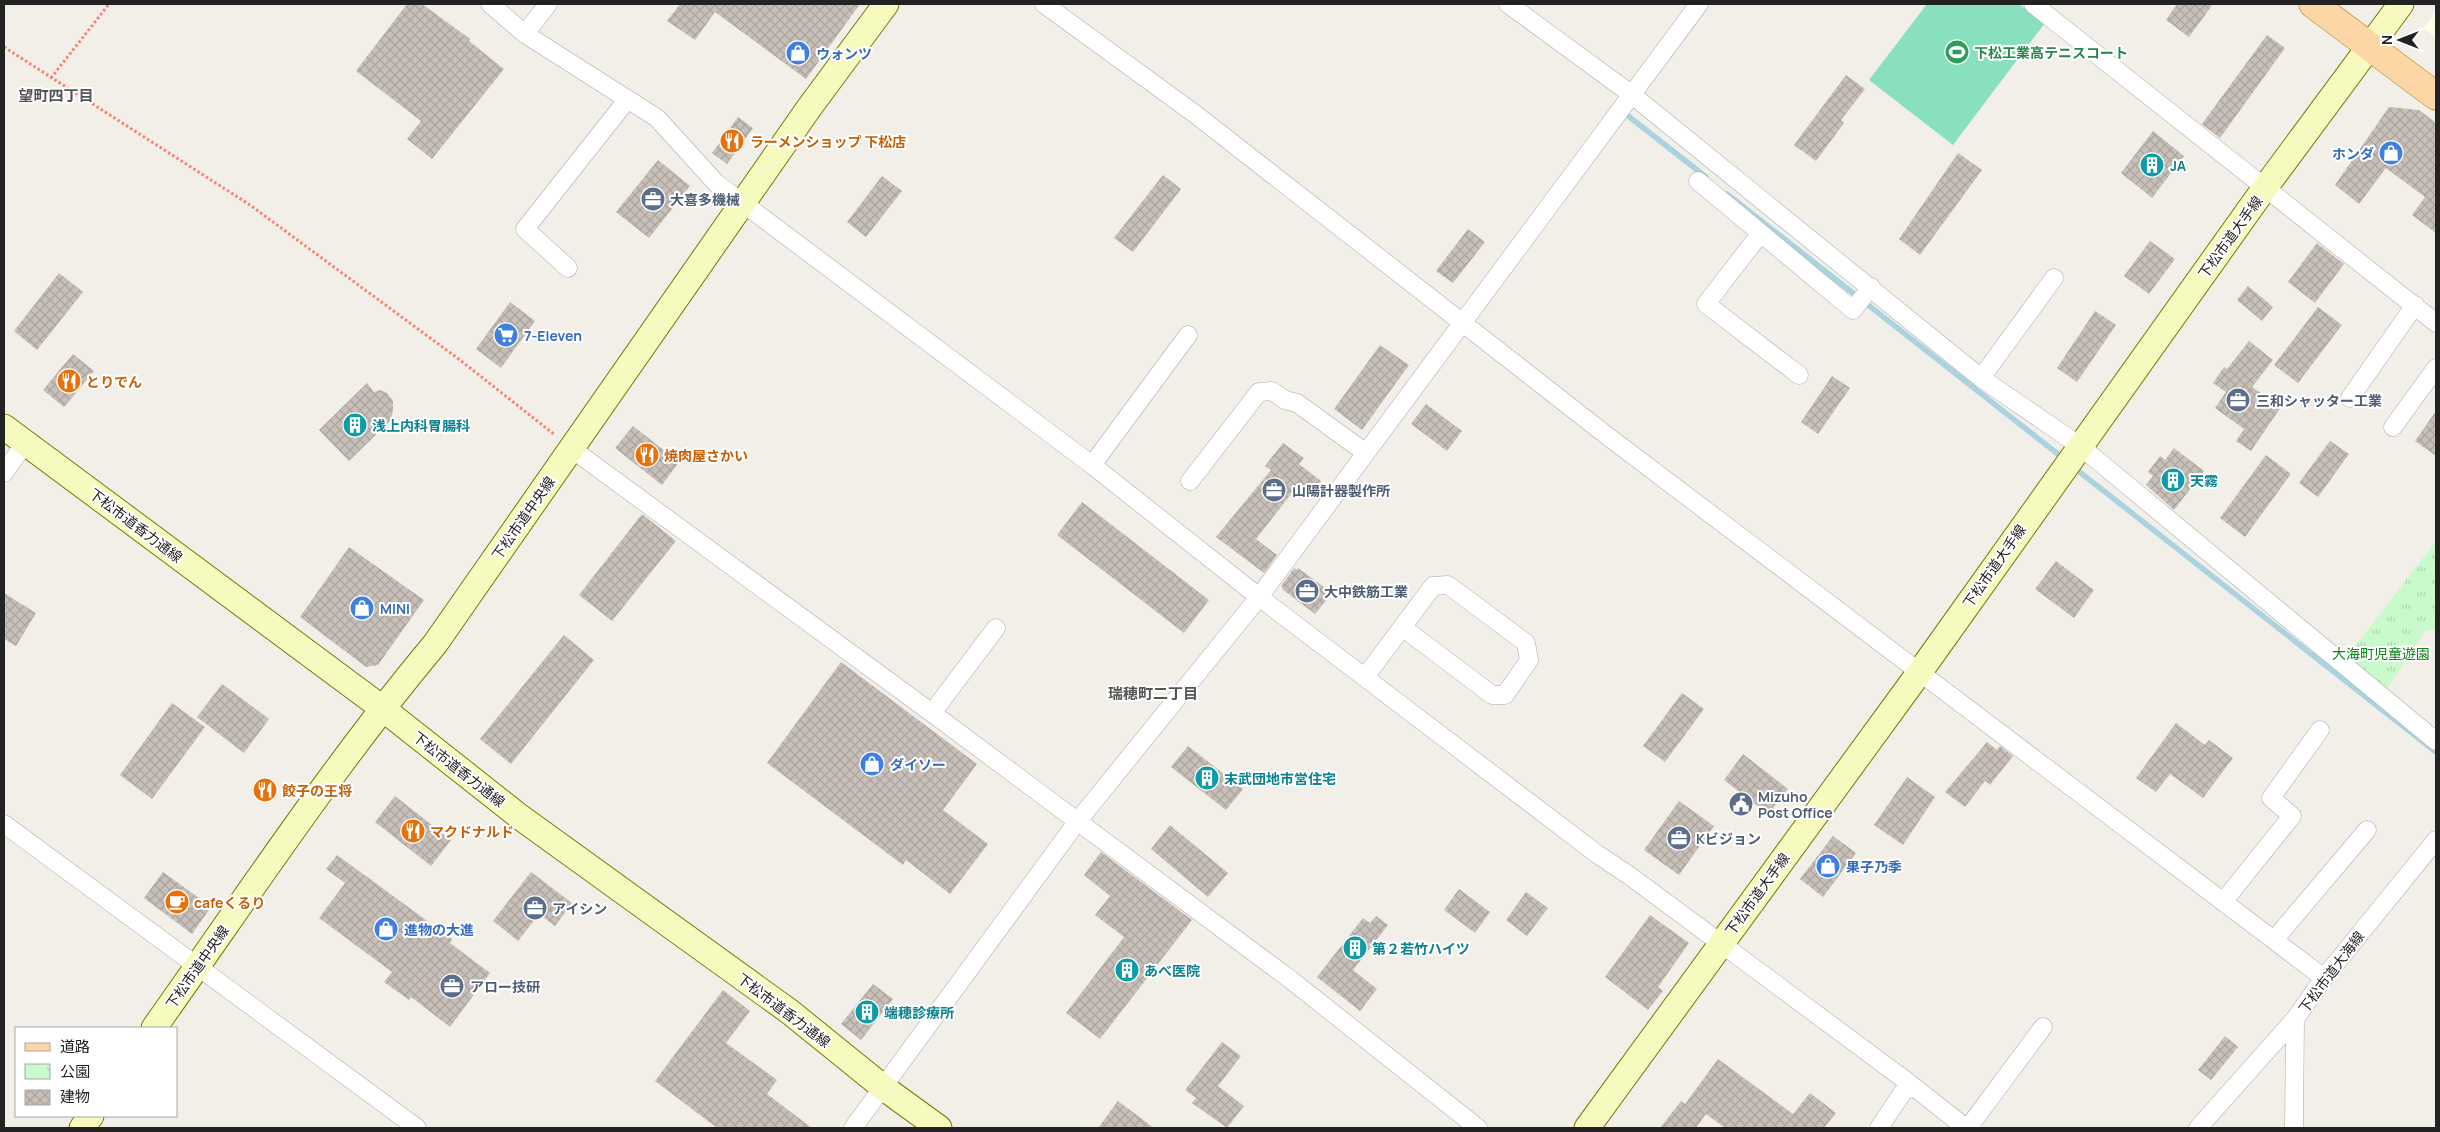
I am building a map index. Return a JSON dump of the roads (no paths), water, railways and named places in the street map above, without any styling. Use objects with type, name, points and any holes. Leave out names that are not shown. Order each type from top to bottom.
[{"type":"main road","points":[[2313,4],[2436,96]]},
{"type":"street","points":[[490,4],[525,34],[657,118],[716,183],[1092,465],[1259,597],[1597,854],[1630,876],[1967,1128],[2043,1027]]},
{"type":"street","points":[[525,34],[548,4]]},
{"type":"street","name":"下松市道中央線","points":[[155,1027],[270,862],[382,708],[435,644],[744,204],[809,108],[886,4]]},
{"type":"street","points":[[1044,4],[1202,120],[1355,238],[1461,324],[1919,673],[2324,978]]},
{"type":"street","points":[[1508,4],[1630,94],[1872,287],[1981,378],[2080,446],[2436,740]]},
{"type":"street","points":[[853,1128],[1078,822],[1259,597],[1630,94],[1699,4]]},
{"type":"street","points":[[2033,4],[2264,189],[2436,323]]},
{"type":"street","name":"下松市道大手線","points":[[1587,1128],[1919,673],[2264,189],[2400,4]]},
{"type":"street","points":[[568,268],[525,230],[627,100]]},
{"type":"street","points":[[1698,181],[1853,310],[1872,287]]},
{"type":"street","points":[[1760,234],[1706,304],[1799,375]]},
{"type":"street","points":[[1981,378],[2054,278]]},
{"type":"street","points":[[2350,398],[2415,305]]},
{"type":"street","points":[[1092,465],[1188,335]]},
{"type":"street","points":[[2393,427],[2436,368]]},
{"type":"street","points":[[1190,480],[1259,392],[1272,391],[1285,400],[1297,403],[1366,453]]},
{"type":"street","name":"下松市道香力通線","points":[[4,427],[382,708],[520,817],[790,1012],[884,1088],[939,1128]]},
{"type":"street","points":[[4,473],[25,443]]},
{"type":"street","points":[[572,449],[932,713],[1291,980],[1478,1128]]},
{"type":"street","points":[[1365,677],[1402,627],[1433,586],[1448,585],[1526,644],[1530,660],[1505,695],[1492,695],[1402,627]]},
{"type":"street","points":[[932,713],[996,628]]},
{"type":"street","points":[[2223,902],[2292,816],[2270,798],[2320,730]]},
{"type":"street","points":[[4,824],[197,968],[417,1128]]},
{"type":"street","points":[[2274,940],[2367,830]]},
{"type":"street","name":"下松市道大海線","points":[[2294,1128],[2295,1019],[2324,978],[2436,840]]},
{"type":"street","points":[[2198,1128],[2295,1019]]},
{"type":"street","points":[[1879,1128],[1909,1083]]},
{"type":"street","points":[[82,1128],[90,1117]]},
{"type":"waterway","points":[[1627,115],[1706,177]]},
{"type":"waterway","points":[[1727,194],[2063,458]]},
{"type":"waterway","points":[[2072,466],[2436,752]]},
{"type":"place","name":"下松工業高テニスコート","points":[[1957,52]]},
{"type":"place","name":"ウォンツ","points":[[798,53]]},
{"type":"place","name":"ラーメンショップ 下松店","points":[[732,141]]},
{"type":"place","name":"ホンダ","points":[[2391,153]]},
{"type":"place","name":"JA","points":[[2152,165]]},
{"type":"place","name":"大喜多機械","points":[[653,199]]},
{"type":"place","name":"7-Eleven","points":[[506,335]]},
{"type":"place","name":"とりでん","points":[[69,381]]},
{"type":"place","name":"三和シャッター工業","points":[[2238,400]]},
{"type":"place","name":"浅上内科胃腸科","points":[[355,425]]},
{"type":"place","name":"焼肉屋さかい","points":[[647,455]]},
{"type":"place","name":"天霧","points":[[2173,480]]},
{"type":"place","name":"山陽計器製作所","points":[[1274,490]]},
{"type":"place","name":"大中鉄筋工業","points":[[1307,591]]},
{"type":"place","name":"MINI","points":[[362,608]]},
{"type":"place","name":"ダイソー","points":[[872,764]]},
{"type":"place","name":"末武団地市営住宅","points":[[1207,778]]},
{"type":"place","name":"餃子の王将","points":[[265,790]]},
{"type":"place","name":"Mizuho Post Office","points":[[1741,804]]},
{"type":"place","name":"マクドナルド","points":[[413,831]]},
{"type":"place","name":"Kビジョン","points":[[1679,838]]},
{"type":"place","name":"果子乃季","points":[[1828,866]]},
{"type":"place","name":"cafeくるり","points":[[177,902]]},
{"type":"place","name":"アイシン","points":[[535,908]]},
{"type":"place","name":"進物の大進","points":[[386,929]]},
{"type":"place","name":"第２若竹ハイツ","points":[[1355,948]]},
{"type":"place","name":"あべ医院","points":[[1127,970]]},
{"type":"place","name":"アロー技研","points":[[452,986]]},
{"type":"place","name":"端穂診療所","points":[[867,1012]]},
{"type":"district","name":"望町四丁目","points":[[56,95]]},
{"type":"district","name":"瑞穂町二丁目","points":[[1153,693]]},
{"type":"park label","name":"大海町児童遊園","points":[[2381,653]]}]
